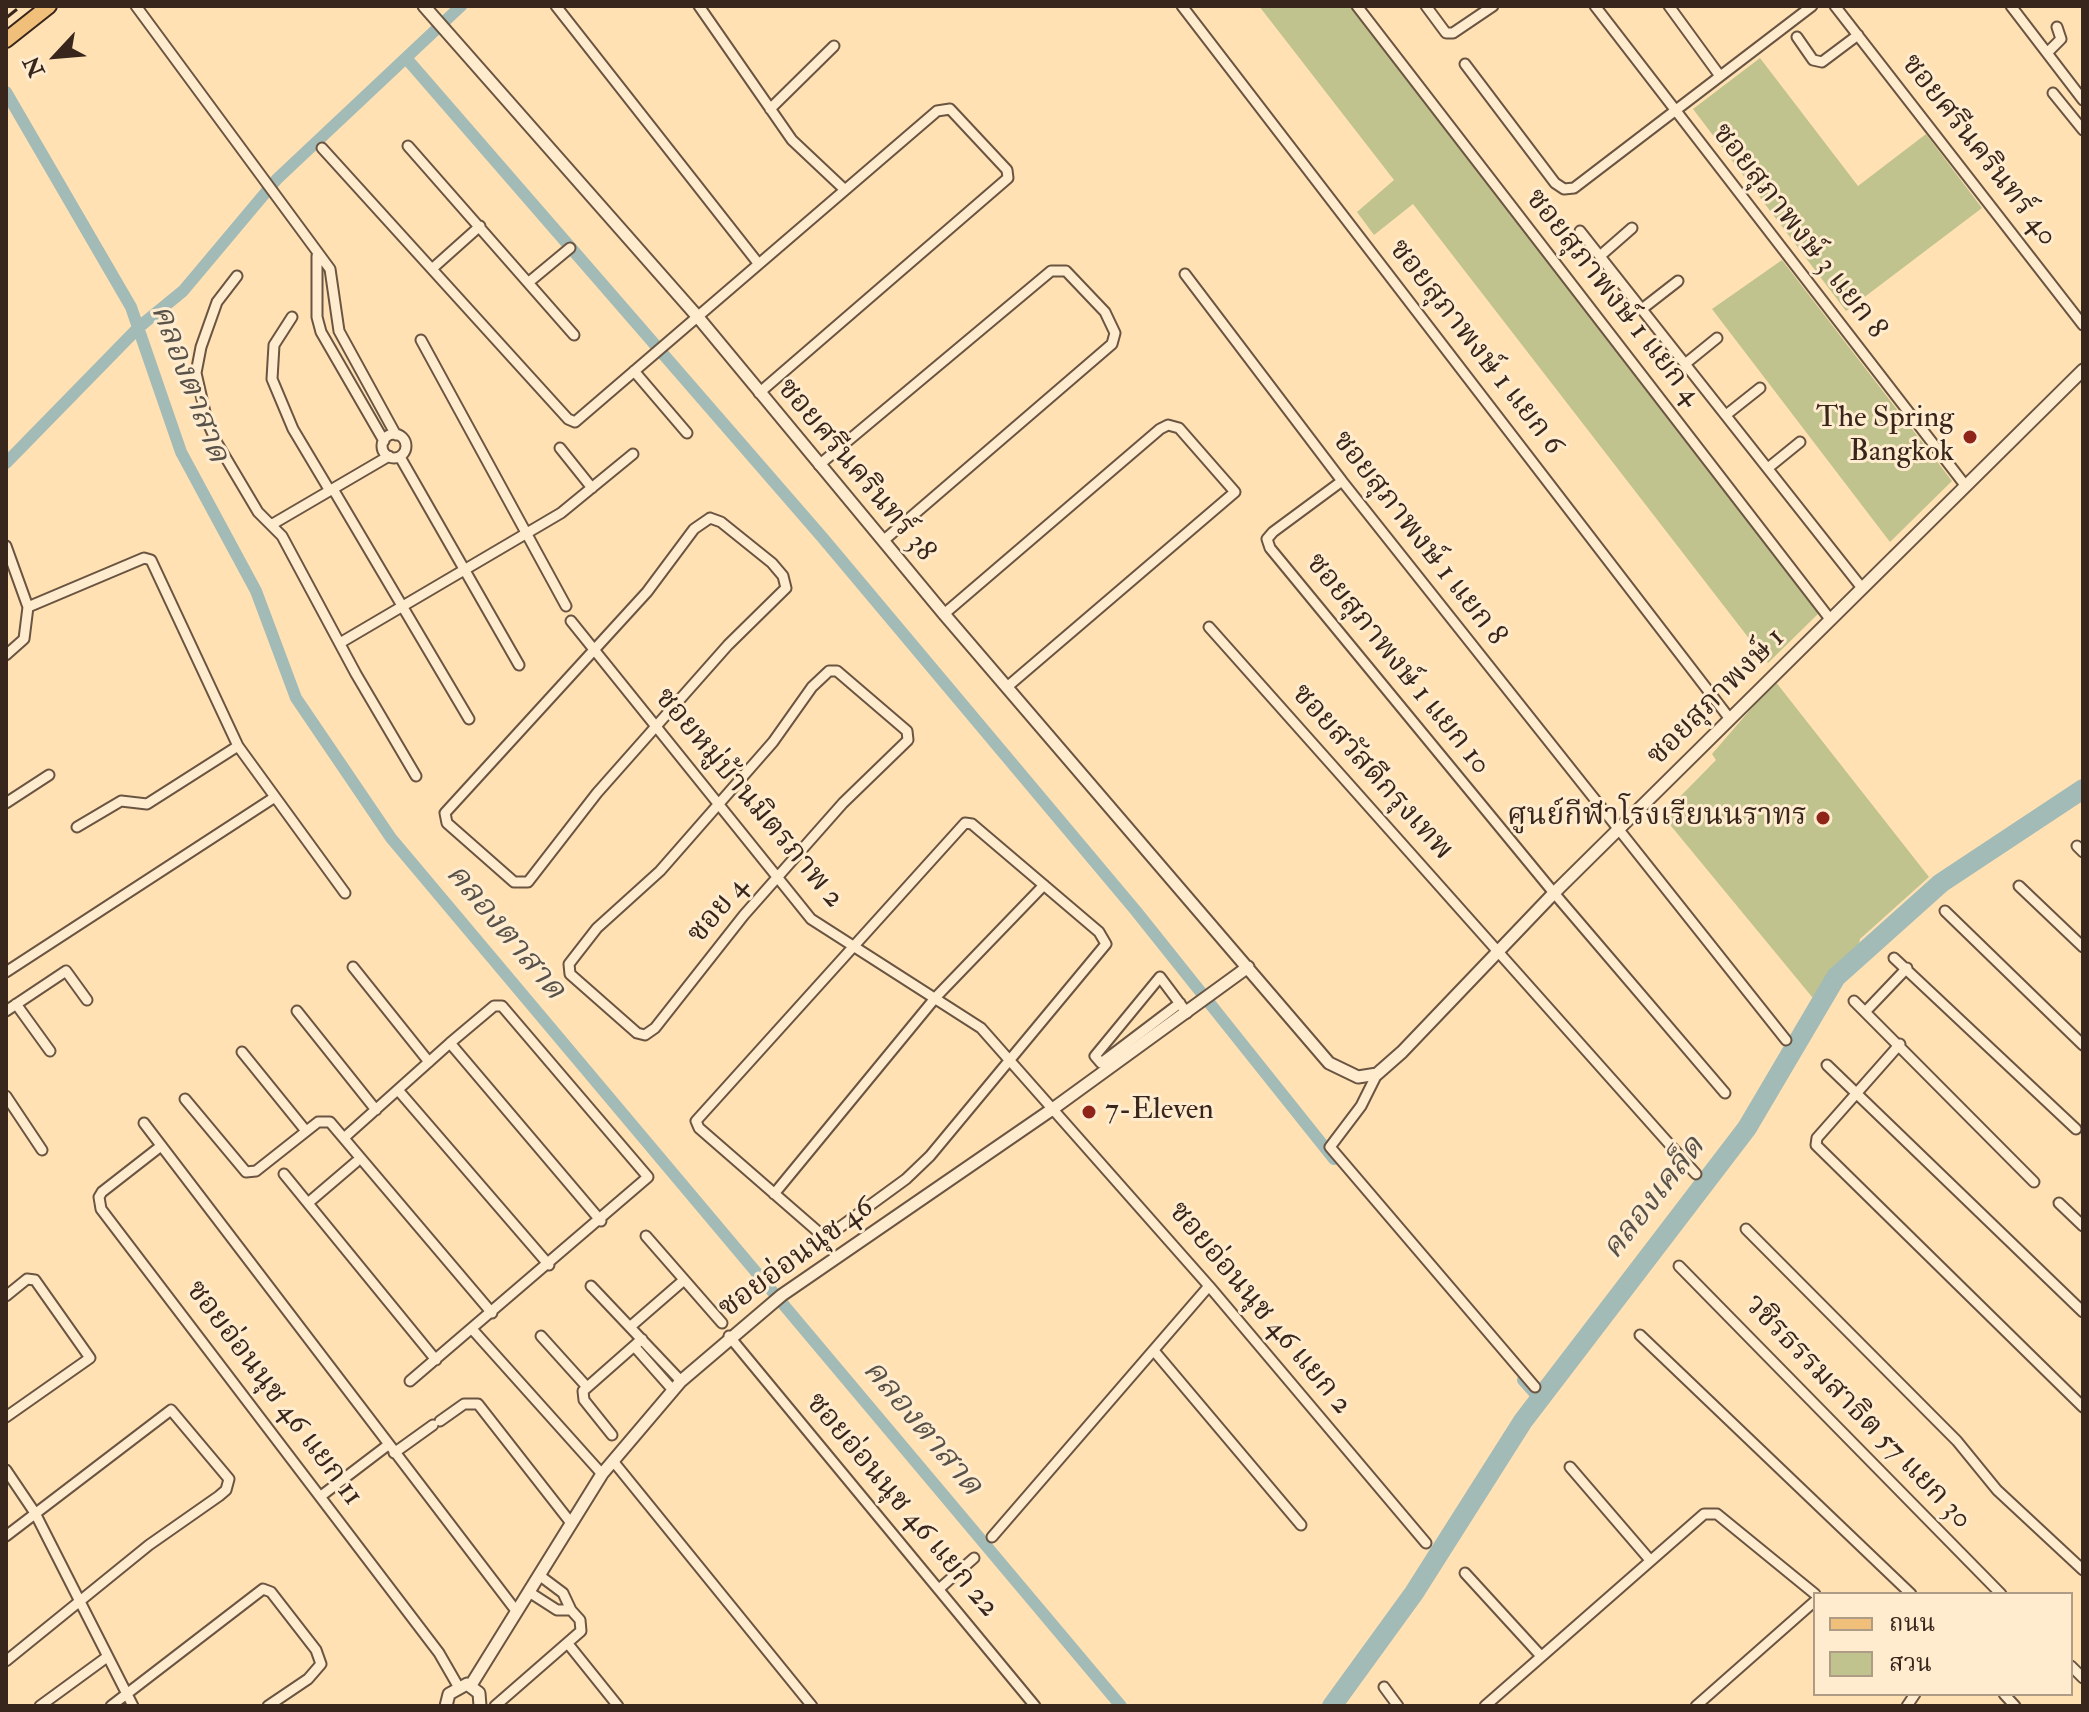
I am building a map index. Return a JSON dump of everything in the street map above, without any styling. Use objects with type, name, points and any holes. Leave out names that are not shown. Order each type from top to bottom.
[{"type":"main road","points":[[6,40],[49,6]]},
{"type":"street","points":[[136,6],[334,277],[339,331],[396,435],[406,444],[394,456],[271,525]]},
{"type":"street","points":[[556,6],[758,263]]},
{"type":"street","points":[[699,6],[800,150],[844,189]]},
{"type":"street","name":"ซอยสุภาพงษ์ 1 แยก 6","points":[[1182,6],[1730,719]]},
{"type":"street","name":"ซอยสุภาพงษ์ 1 แยก 4","points":[[1357,6],[1830,619]]},
{"type":"street","points":[[1426,6],[1446,33],[1453,33],[1493,6]]},
{"type":"street","name":"ซอยสุภาพงษ์ 3 แยก 8","points":[[1595,6],[1965,485]]},
{"type":"street","points":[[1669,6],[1720,76]]},
{"type":"street","points":[[1465,64],[1555,183],[1564,189],[1574,188],[1812,6]]},
{"type":"street","name":"ซอยศรีนครินทร์ 40","points":[[1835,6],[2083,325]]},
{"type":"street","points":[[2011,6],[2047,53],[2079,87],[2083,100]]},
{"type":"street","name":"ซอยศรีนครินทร์ 38","points":[[428,11],[697,316],[944,614],[1248,967]]},
{"type":"street","points":[[2047,53],[2061,39],[2057,27]]},
{"type":"street","points":[[1797,37],[1813,60],[1822,62],[1858,35]]},
{"type":"street","points":[[770,109],[834,46]]},
{"type":"street","points":[[2053,93],[2083,130]]},
{"type":"street","points":[[322,148],[572,421],[580,420],[941,108],[950,109],[1007,170],[1005,183],[759,393]]},
{"type":"street","points":[[408,146],[574,335]]},
{"type":"street","points":[[433,268],[480,226]]},
{"type":"street","points":[[1600,256],[1632,228]]},
{"type":"street","points":[[1580,231],[1862,588]]},
{"type":"street","points":[[529,282],[570,248]]},
{"type":"street","points":[[317,256],[317,317],[321,332],[384,441],[383,450],[394,456],[519,665]]},
{"type":"street","points":[[819,465],[1051,271],[1066,271],[1091,297],[1113,325],[1112,344],[883,541]]},
{"type":"street","name":"ซอยสุภาพงษ์ 1 แยก 8","points":[[1185,274],[1342,481],[1786,1040]]},
{"type":"street","points":[[237,276],[208,321],[201,347],[197,381],[217,443],[258,512],[282,536],[416,776]]},
{"type":"street","points":[[1642,309],[1678,281]]},
{"type":"street","points":[[292,317],[274,345],[272,379],[293,429],[469,719]]},
{"type":"street","points":[[1685,364],[1717,338]]},
{"type":"street","points":[[421,340],[566,606]]},
{"type":"street","name":"ซอยสุภาพงษ์ 1","points":[[1377,1074],[1412,1042],[1554,893],[2083,370]]},
{"type":"street","points":[[634,371],[687,433]]},
{"type":"street","points":[[1726,415],[1760,388]]},
{"type":"street","points":[[944,614],[1168,425],[1179,428],[1235,492],[1007,687]]},
{"type":"street","points":[[384,441],[396,435]]},
{"type":"street","points":[[1768,468],[1800,442]]},
{"type":"street","points":[[560,448],[592,488]]},
{"type":"street","points":[[340,643],[526,533],[592,488],[633,454]]},
{"type":"street","name":"ซอยสุภาพงษ์ 1 แยก 10","points":[[1342,481],[1273,532],[1267,539],[1270,548],[1554,893]]},
{"type":"street","points":[[705,519],[721,522],[783,576],[786,588],[728,645],[656,728],[597,793],[528,882],[514,882],[447,823],[444,815],[448,809],[647,592],[705,519]]},
{"type":"street","points":[[6,546],[28,607],[24,639],[6,655]]},
{"type":"street","points":[[28,607],[144,558],[151,560],[238,746],[345,893]]},
{"type":"street","name":"ซอยหมู่บ้านมิตรภาพ 2","points":[[571,621],[717,806],[820,927],[981,1028],[1054,1108]]},
{"type":"street","name":"ซอยสวัสดีกรุงเทพ","points":[[1209,627],[1696,1174]]},
{"type":"street","name":"ซอย 4","points":[[832,670],[907,731],[906,745],[852,794],[777,879],[655,1028],[645,1035],[637,1033],[570,974],[569,964],[597,928],[650,881],[717,806],[773,742],[812,687],[832,670]]},
{"type":"street","points":[[77,827],[121,801],[147,804],[238,746]]},
{"type":"street","points":[[6,803],[49,775]]},
{"type":"street","points":[[6,972],[275,797]]},
{"type":"street","points":[[961,824],[972,824],[1044,885],[1099,932],[1106,944],[1011,1063],[930,1156],[906,1179],[832,1233],[823,1236],[699,1128],[696,1121],[741,1067],[856,947],[961,824]]},
{"type":"street","points":[[774,1194],[936,997],[1044,885]]},
{"type":"street","points":[[2019,886],[2083,947]]},
{"type":"street","points":[[1554,893],[1725,1093]]},
{"type":"street","points":[[1945,911],[2083,1045]]},
{"type":"street","points":[[1894,958],[2076,1129]]},
{"type":"street","points":[[353,967],[429,1062]]},
{"type":"street","points":[[1248,967],[1329,1063],[1358,1077],[1377,1074]]},
{"type":"street","name":"ซอยอ่อนนุช 46","points":[[471,1685],[602,1474],[677,1385],[729,1336],[785,1293],[1054,1108],[1188,1007],[1248,967]]},
{"type":"street","points":[[1866,1011],[1907,968]]},
{"type":"street","points":[[6,1011],[66,971],[87,1000]]},
{"type":"street","points":[[1160,977],[1188,1007],[1101,1063],[1095,1056],[1160,977]]},
{"type":"street","points":[[1854,1001],[2034,1182]]},
{"type":"street","points":[[16,1004],[50,1051]]},
{"type":"street","points":[[345,1137],[494,1006],[502,1006],[643,1169],[646,1182],[410,1381]]},
{"type":"street","points":[[297,1011],[376,1110]]},
{"type":"street","points":[[450,1043],[601,1221]]},
{"type":"street","points":[[1900,1044],[1817,1138],[1818,1147],[2083,1407]]},
{"type":"street","points":[[242,1052],[306,1131]]},
{"type":"street","points":[[1827,1065],[2083,1312]]},
{"type":"street","points":[[1377,1074],[1361,1106],[1330,1147],[1535,1387]]},
{"type":"street","points":[[398,1090],[549,1265]]},
{"type":"street","points":[[6,1096],[42,1150]]},
{"type":"street","points":[[185,1099],[246,1172],[256,1171],[306,1131],[326,1120],[345,1137],[492,1313]]},
{"type":"street","name":"ซอยอ่อนนุช 46 แยก 2","points":[[1054,1108],[1426,1543]]},
{"type":"street","points":[[144,1123],[517,1612]]},
{"type":"street","name":"ซอยอ่อนนุช 46 แยก 11","points":[[161,1146],[102,1192],[98,1203],[445,1661],[458,1686]]},
{"type":"street","points":[[308,1203],[356,1162]]},
{"type":"street","points":[[284,1174],[436,1360]]},
{"type":"street","points":[[2059,1203],[2083,1226]]},
{"type":"street","points":[[1746,1229],[1957,1441],[1997,1490],[2083,1570]]},
{"type":"street","points":[[646,1236],[722,1323]]},
{"type":"street","name":"วชิรธรรมสาธิต 57 แยก 30","points":[[1679,1266],[1999,1592]]},
{"type":"street","points":[[6,1296],[27,1279],[35,1280],[90,1358],[6,1417]]},
{"type":"street","points":[[631,1326],[684,1280]]},
{"type":"street","points":[[591,1286],[631,1326],[638,1343],[677,1385]]},
{"type":"street","points":[[992,1537],[1209,1286]]},
{"type":"street","points":[[472,1329],[602,1474]]},
{"type":"street","points":[[1640,1335],[1909,1592]]},
{"type":"street","points":[[541,1336],[587,1387]]},
{"type":"street","name":"ซอยอ่อนนุช 46 แยก 22","points":[[729,1336],[1035,1706]]},
{"type":"street","points":[[612,1435],[584,1400],[587,1387],[638,1343]]},
{"type":"street","points":[[1155,1352],[1301,1525]]},
{"type":"street","points":[[321,1496],[464,1404],[478,1404],[571,1523]]},
{"type":"street","points":[[6,1536],[171,1410],[226,1474],[226,1490],[149,1545],[6,1661]]},
{"type":"street","points":[[613,1461],[812,1706]]},
{"type":"street","points":[[1570,1467],[1650,1560]]},
{"type":"street","points":[[6,1470],[35,1513],[133,1706]]},
{"type":"street","points":[[1485,1706],[1699,1517],[1711,1512],[1813,1592]]},
{"type":"street","points":[[939,1589],[974,1558]]},
{"type":"street","points":[[1465,1573],[1541,1656]]},
{"type":"street","points":[[495,1706],[569,1645],[583,1627],[563,1593],[539,1575]]},
{"type":"street","points":[[111,1706],[263,1589],[271,1592],[316,1650],[321,1664],[308,1679],[268,1706]]},
{"type":"street","points":[[529,1592],[557,1610],[571,1610]]},
{"type":"street","points":[[1696,1706],[1813,1603]]},
{"type":"street","points":[[569,1645],[616,1705]]},
{"type":"street","points":[[40,1706],[107,1657]]},
{"type":"street","points":[[446,1706],[449,1694],[458,1686],[471,1685],[479,1693],[480,1706]]},
{"type":"street","points":[[1384,1687],[1398,1706]]},
{"type":"green space","points":[[1259,6],[1352,6],[1819,613],[1768,663],[1413,204],[1374,235],[1357,212],[1394,180]]},
{"type":"green space","points":[[1760,58],[1858,186],[1926,134],[1982,208],[1846,311],[1693,109]]},
{"type":"green space","points":[[1782,260],[1952,481],[1890,542],[1712,309]]},
{"type":"green space","points":[[1775,681],[1929,877],[1860,939],[1857,954],[1832,976],[1817,1003],[1662,815],[1716,760],[1712,754]]},
{"type":"waterway","points":[[6,463],[139,327],[183,291],[277,179],[461,6]]},
{"type":"waterway","points":[[406,58],[822,537],[1136,911],[1334,1159]]},
{"type":"waterway","name":"คลองตาสาด","points":[[6,92],[131,307],[181,452],[256,591],[296,698],[391,838],[1121,1706]]},
{"type":"waterway","name":"คลองเคล็ด","points":[[1332,1706],[1414,1593],[1523,1421],[1747,1128],[1836,977],[1941,883],[2083,789]]},
{"type":"waterway","points":[[1523,1380],[1540,1399]]},
{"type":"railway","points":[[6,18],[21,6]]},
{"type":"place","name":"The Spring Bangkok","points":[[1970,437]]},
{"type":"place","name":"ศูนย์กีฬาโรงเรียนนราทร","points":[[1823,818]]},
{"type":"place","name":"7-Eleven","points":[[1089,1112]]}]
